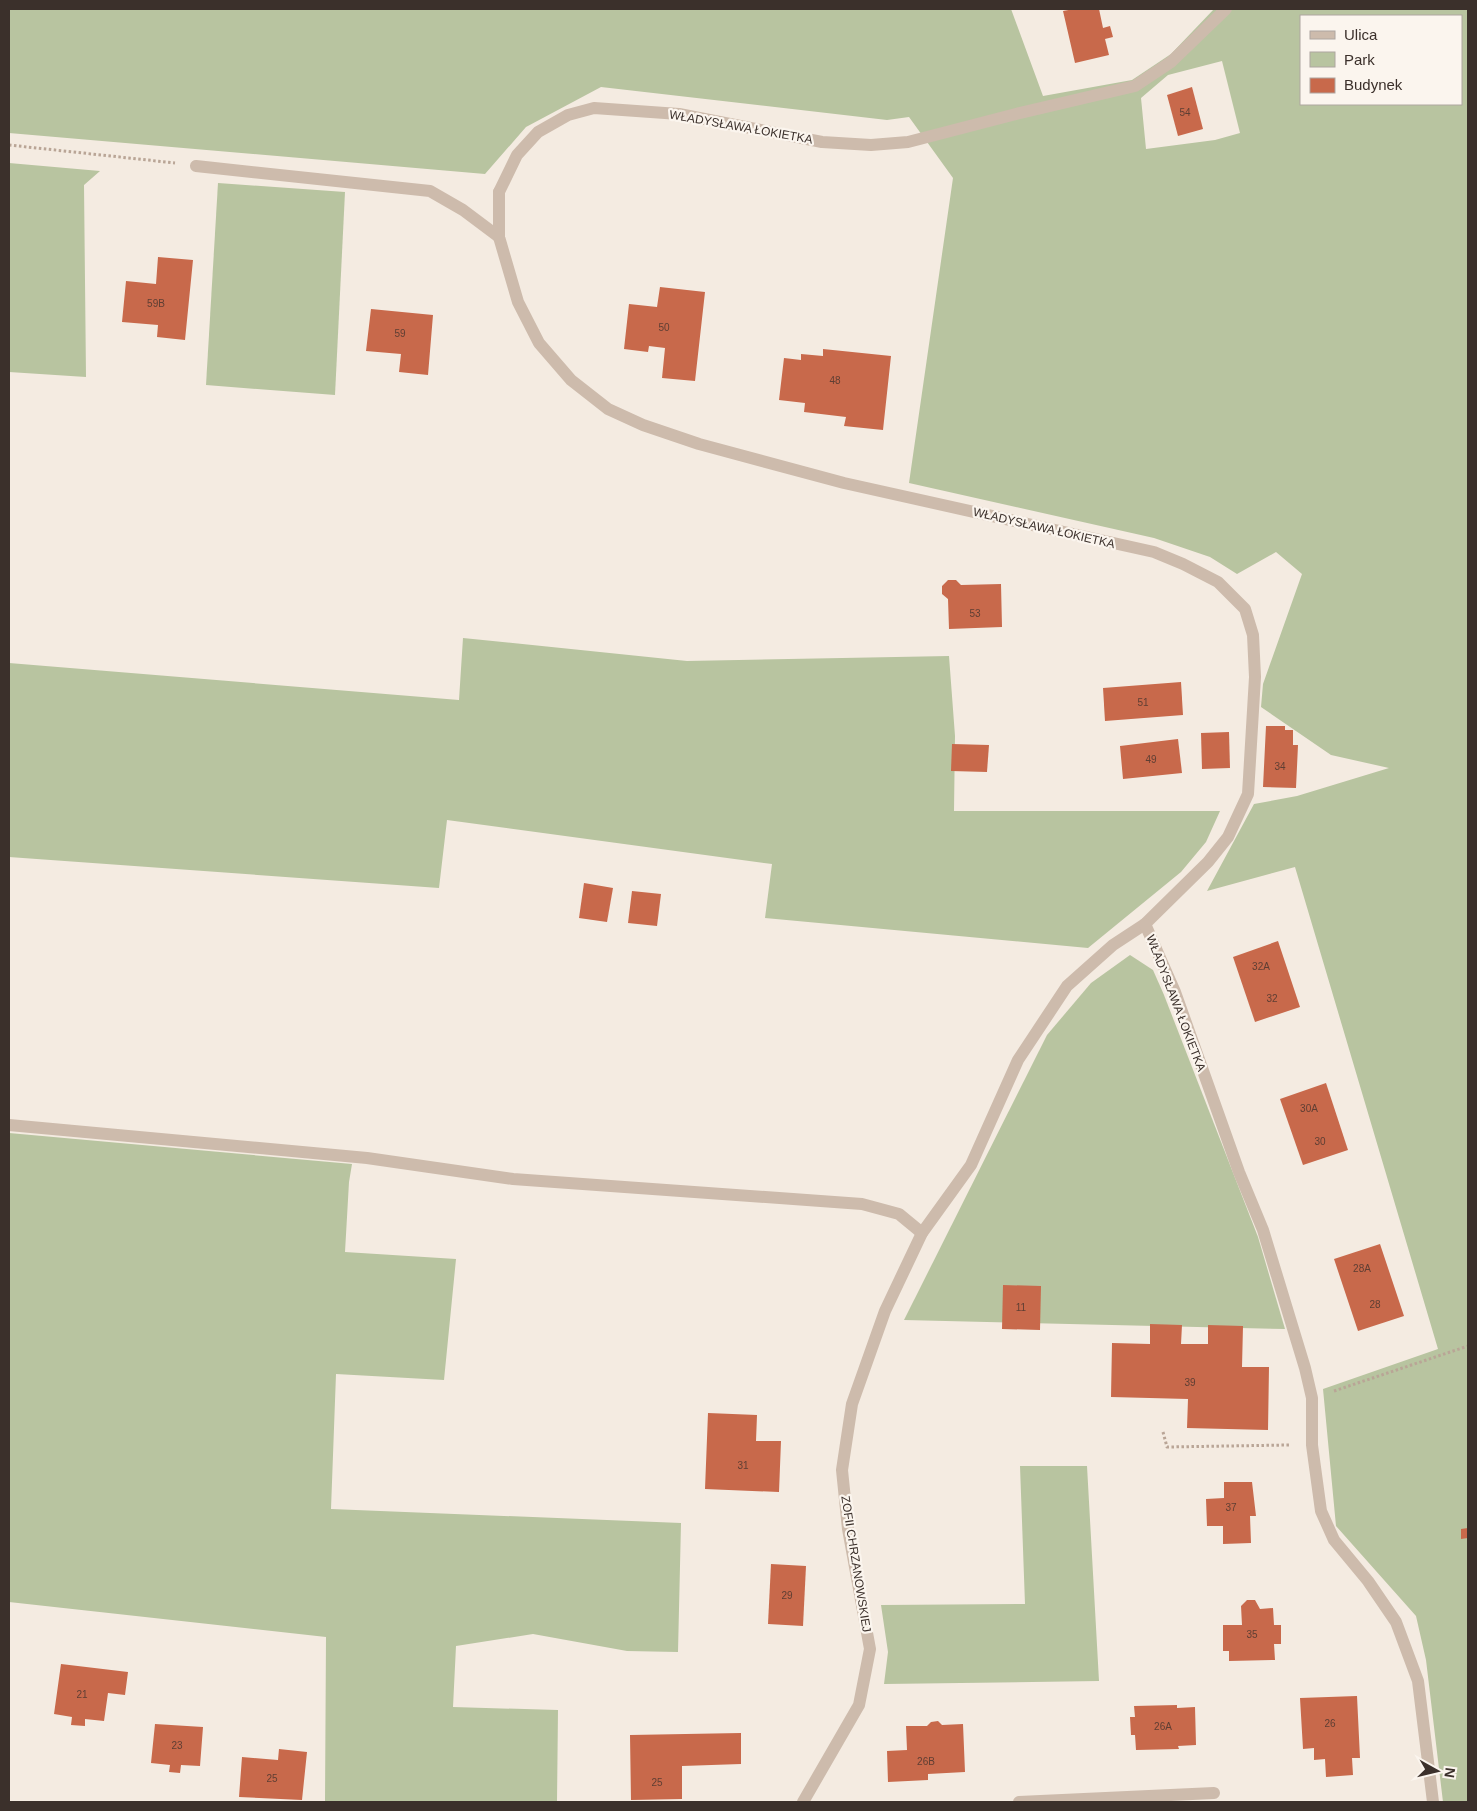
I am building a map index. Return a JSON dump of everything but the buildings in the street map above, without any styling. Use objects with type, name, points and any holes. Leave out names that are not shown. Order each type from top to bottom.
[{"type":"street","name":"WŁADYSŁAWA ŁOKIETKA","points":[[1226,9],[1171,62],[1135,86],[908,142],[871,145],[822,142],[679,114],[594,108],[568,116],[538,132],[517,155],[498,192],[499,237],[518,302],[539,343],[571,380],[608,409],[643,425],[699,444],[835,480],[1154,552],[1218,582],[1245,609],[1253,635],[1255,676],[1248,794],[1228,837],[1208,862],[1146,924],[1174,992],[1239,1172],[1263,1230],[1305,1368],[1312,1398],[1312,1445],[1321,1511],[1334,1540],[1368,1581],[1396,1622],[1418,1681],[1433,1802]]},
{"type":"street","points":[[196,166],[430,192],[463,210],[499,237]]},
{"type":"street","name":"ZOFII CHRZANOWSKIEJ","points":[[804,1802],[860,1705],[870,1649],[848,1529],[842,1470],[852,1404],[885,1311],[922,1233],[971,1165],[1018,1060],[1067,986],[1113,945],[1146,924]]},
{"type":"street","points":[[9,1126],[367,1158],[514,1179],[862,1204],[899,1214],[922,1233]]},
{"type":"street","points":[[1019,1802],[1214,1793]]},
{"type":"path","points":[[9,145],[196,166]]},
{"type":"path","points":[[1312,1398],[1468,1346]]},
{"type":"path","points":[[1163,1432],[1167,1447],[1312,1445]]},
{"type":"green space","points":[[9,9],[1011,9],[1043,96],[1132,80],[1171,54],[1214,9],[1468,9],[1468,1802],[1443,1802],[1426,1660],[1416,1616],[1336,1526],[1323,1389],[1438,1349],[1295,867],[1207,891],[1254,804],[1297,796],[1389,768],[1331,755],[1261,707],[1263,684],[1302,574],[1276,552],[1237,574],[1210,557],[1154,538],[909,483],[953,178],[909,117],[887,120],[601,87],[526,127],[485,174],[9,133]],"holes":[[[1222,61],[1240,133],[1215,140],[1146,149],[1141,98],[1168,75]]]},
{"type":"green space","points":[[9,163],[100,171],[84,185],[86,377],[9,372]]},
{"type":"green space","points":[[218,183],[345,192],[335,395],[206,385]]},
{"type":"green space","points":[[463,638],[687,661],[949,656],[955,736],[954,811],[1220,811],[1206,842],[1181,872],[1088,948],[765,918],[772,864],[447,820],[439,888],[9,857],[9,663],[459,700]]},
{"type":"green space","points":[[1130,955],[1153,970],[1164,995],[1258,1237],[1285,1329],[904,1320],[1047,1035],[1091,983]]},
{"type":"green space","points":[[9,1133],[352,1164],[349,1182],[345,1252],[456,1259],[444,1380],[336,1374],[331,1509],[681,1523],[678,1652],[627,1651],[533,1634],[456,1646],[453,1707],[558,1710],[557,1802],[325,1802],[326,1637],[9,1602]]},
{"type":"green space","points":[[1020,1466],[1087,1466],[1099,1681],[884,1684],[888,1652],[881,1605],[1025,1604]]}]
